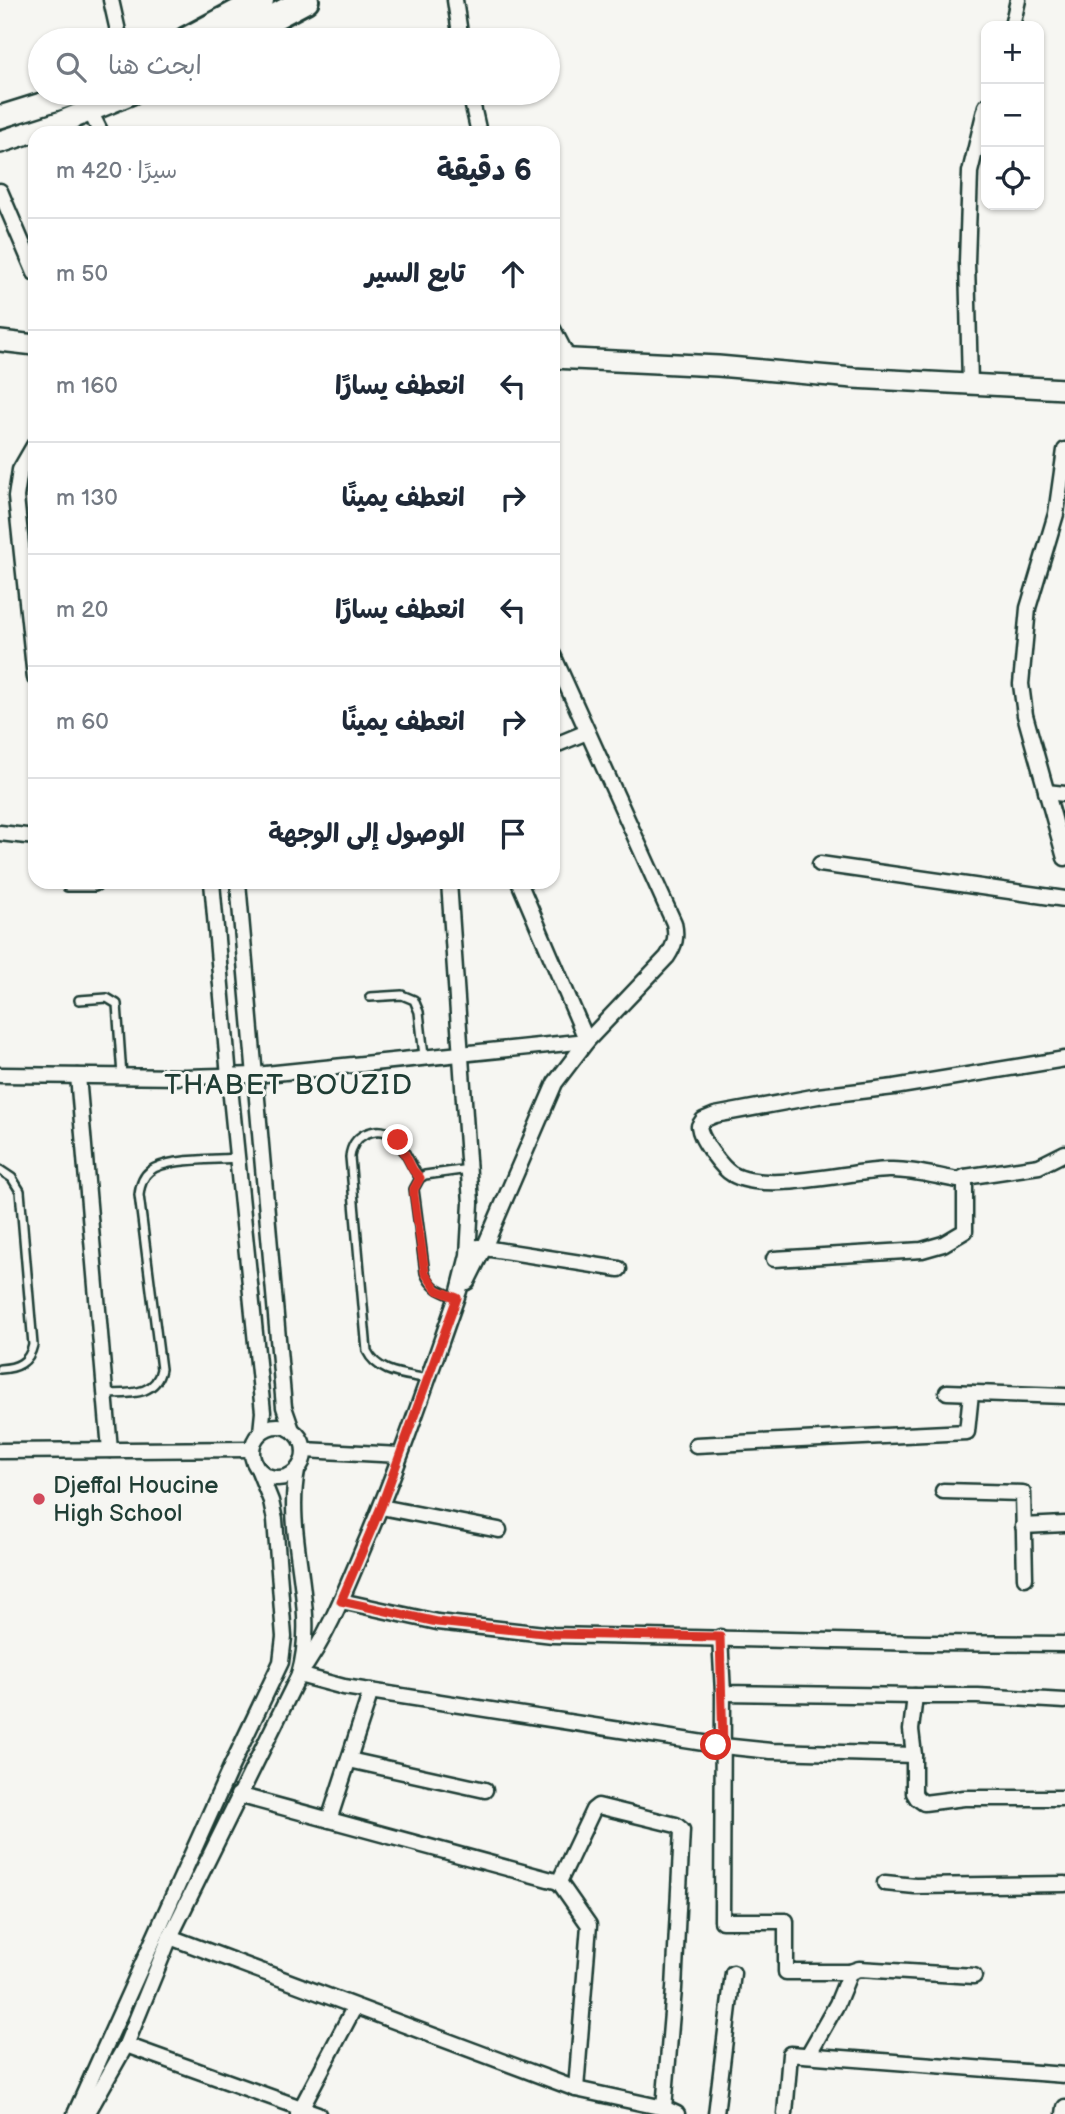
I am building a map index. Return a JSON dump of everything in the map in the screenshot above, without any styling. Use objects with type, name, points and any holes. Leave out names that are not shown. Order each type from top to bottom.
[{"type":"highway","points":[[208,28],[261,0]]},
{"type":"highway","points":[[254,28],[306,0]]},
{"type":"main road","points":[[0,117],[38,105]]},
{"type":"main road","points":[[50,126],[104,105]]},
{"type":"main road","points":[[0,142],[28,133]]},
{"type":"street","points":[[111,0],[117,28]]},
{"type":"street","points":[[455,0],[459,28]]},
{"type":"street","points":[[1013,21],[1018,0]]},
{"type":"street","points":[[473,105],[477,126]]},
{"type":"street","points":[[90,111],[98,126]]},
{"type":"street","points":[[970,384],[968,208],[970,172],[981,127]]},
{"type":"street","points":[[0,191],[28,257]]},
{"type":"street","points":[[0,341],[28,344]]},
{"type":"street","points":[[561,358],[1065,389]]},
{"type":"street","points":[[1065,450],[1060,515],[1028,608],[1021,684],[1025,715],[1065,858]]},
{"type":"street","points":[[28,454],[23,461],[16,487],[28,608]]},
{"type":"street","points":[[87,2114],[126,2045],[170,1937],[238,1795],[299,1675],[318,1647],[341,1601],[381,1507],[477,1247],[549,1094],[562,1072],[587,1041],[674,947],[677,935],[674,923],[560,671]]},
{"type":"street","points":[[560,743],[587,732]]},
{"type":"street","points":[[1046,792],[1065,794]]},
{"type":"street","points":[[0,833],[28,836]]},
{"type":"street","points":[[820,864],[1065,899]]},
{"type":"street","points":[[213,889],[263,1412],[261,1432]]},
{"type":"street","points":[[239,889],[284,1408],[292,1430]]},
{"type":"street","points":[[449,889],[468,1169],[477,1247]]},
{"type":"street","points":[[522,889],[587,1041]]},
{"type":"street","points":[[0,1074],[229,1077],[587,1041]]},
{"type":"street","points":[[1065,1059],[894,1087],[818,1096],[715,1115],[703,1120],[699,1126],[703,1139],[715,1158],[732,1174],[751,1180],[790,1182],[854,1172],[892,1170],[958,1180],[1040,1166],[1065,1153]]},
{"type":"street","points":[[78,1076],[110,1450]]},
{"type":"street","points":[[774,1259],[922,1250],[943,1244],[965,1231],[965,1177]]},
{"type":"street","points":[[477,1247],[619,1269]]},
{"type":"street","points":[[947,1392],[1065,1396]]},
{"type":"street","points":[[696,1445],[967,1432],[971,1393]]},
{"type":"street","points":[[75,2114],[281,1662],[284,1637],[275,1520],[271,1501],[253,1461],[252,1449],[261,1432],[276,1426],[292,1430],[301,1438],[303,1461],[292,1475],[278,1479],[259,1471]]},
{"type":"street","points":[[0,1451],[252,1449]]},
{"type":"street","points":[[304,1450],[400,1455]]},
{"type":"street","points":[[297,1471],[294,1509],[307,1635],[299,1675]]},
{"type":"street","points":[[943,1491],[1023,1493],[1025,1578]]},
{"type":"street","points":[[381,1507],[499,1530]]},
{"type":"street","points":[[1023,1526],[1065,1524]]},
{"type":"street","points":[[341,1601],[437,1622],[553,1634],[897,1643],[1065,1644]]},
{"type":"street","points":[[720,1637],[723,1693],[722,1921],[786,1921],[786,1972],[850,1972],[859,1969],[974,1976]]},
{"type":"street","points":[[299,1675],[371,1692],[723,1746],[771,1751],[914,1755]]},
{"type":"street","points":[[330,1820],[371,1692]]},
{"type":"street","points":[[723,1693],[978,1696],[1065,1701]]},
{"type":"street","points":[[915,1696],[912,1730],[914,1793],[924,1803],[964,1798],[1065,1798]]},
{"type":"street","points":[[349,1760],[485,1790]]},
{"type":"street","points":[[238,1795],[559,1882],[589,1925],[576,2089]]},
{"type":"street","points":[[170,1937],[576,2089],[671,2111],[682,1830],[676,1825],[607,1807],[595,1807],[559,1882]]},
{"type":"street","points":[[885,1883],[915,1886],[1065,1884]]},
{"type":"street","points":[[808,2055],[837,2004],[850,1972]]},
{"type":"street","points":[[716,2114],[733,1973]]},
{"type":"street","points":[[299,2111],[354,2008]]},
{"type":"street","points":[[126,2045],[299,2111],[318,2114]]},
{"type":"street","points":[[785,2114],[790,2054],[1065,2075]]},
{"type":"street","points":[[1064,2114],[1065,2107]]},
{"type":"lane","points":[[370,998],[402,995],[414,1000],[419,1012],[424,1056]]},
{"type":"lane","points":[[79,1000],[107,998],[117,1004],[122,1077]]},
{"type":"lane","points":[[420,1178],[401,1145],[387,1133],[368,1133],[353,1145],[349,1157],[367,1351],[375,1363],[386,1370],[428,1379]]},
{"type":"lane","points":[[106,1394],[148,1390],[160,1375],[139,1195],[141,1182],[149,1171],[162,1165],[237,1158]]},
{"type":"lane","points":[[457,1298],[437,1290],[425,1273],[414,1189],[420,1178],[431,1173],[468,1169]]},
{"type":"lane","points":[[0,1170],[12,1178],[20,1192],[33,1345],[32,1353],[23,1364],[12,1369],[0,1369]]},
{"type":"place","name":"Djeffal Houcine High School","points":[[39,1499]]},
{"type":"district","name":"THABET BOUZID","points":[[289,1084]]},
{"type":"route","points":[[398,1140],[420,1178],[416,1183],[414,1195],[425,1273],[437,1290],[457,1298],[381,1507],[341,1601],[437,1622],[553,1634],[720,1637],[723,1746],[716,1745]]}]
